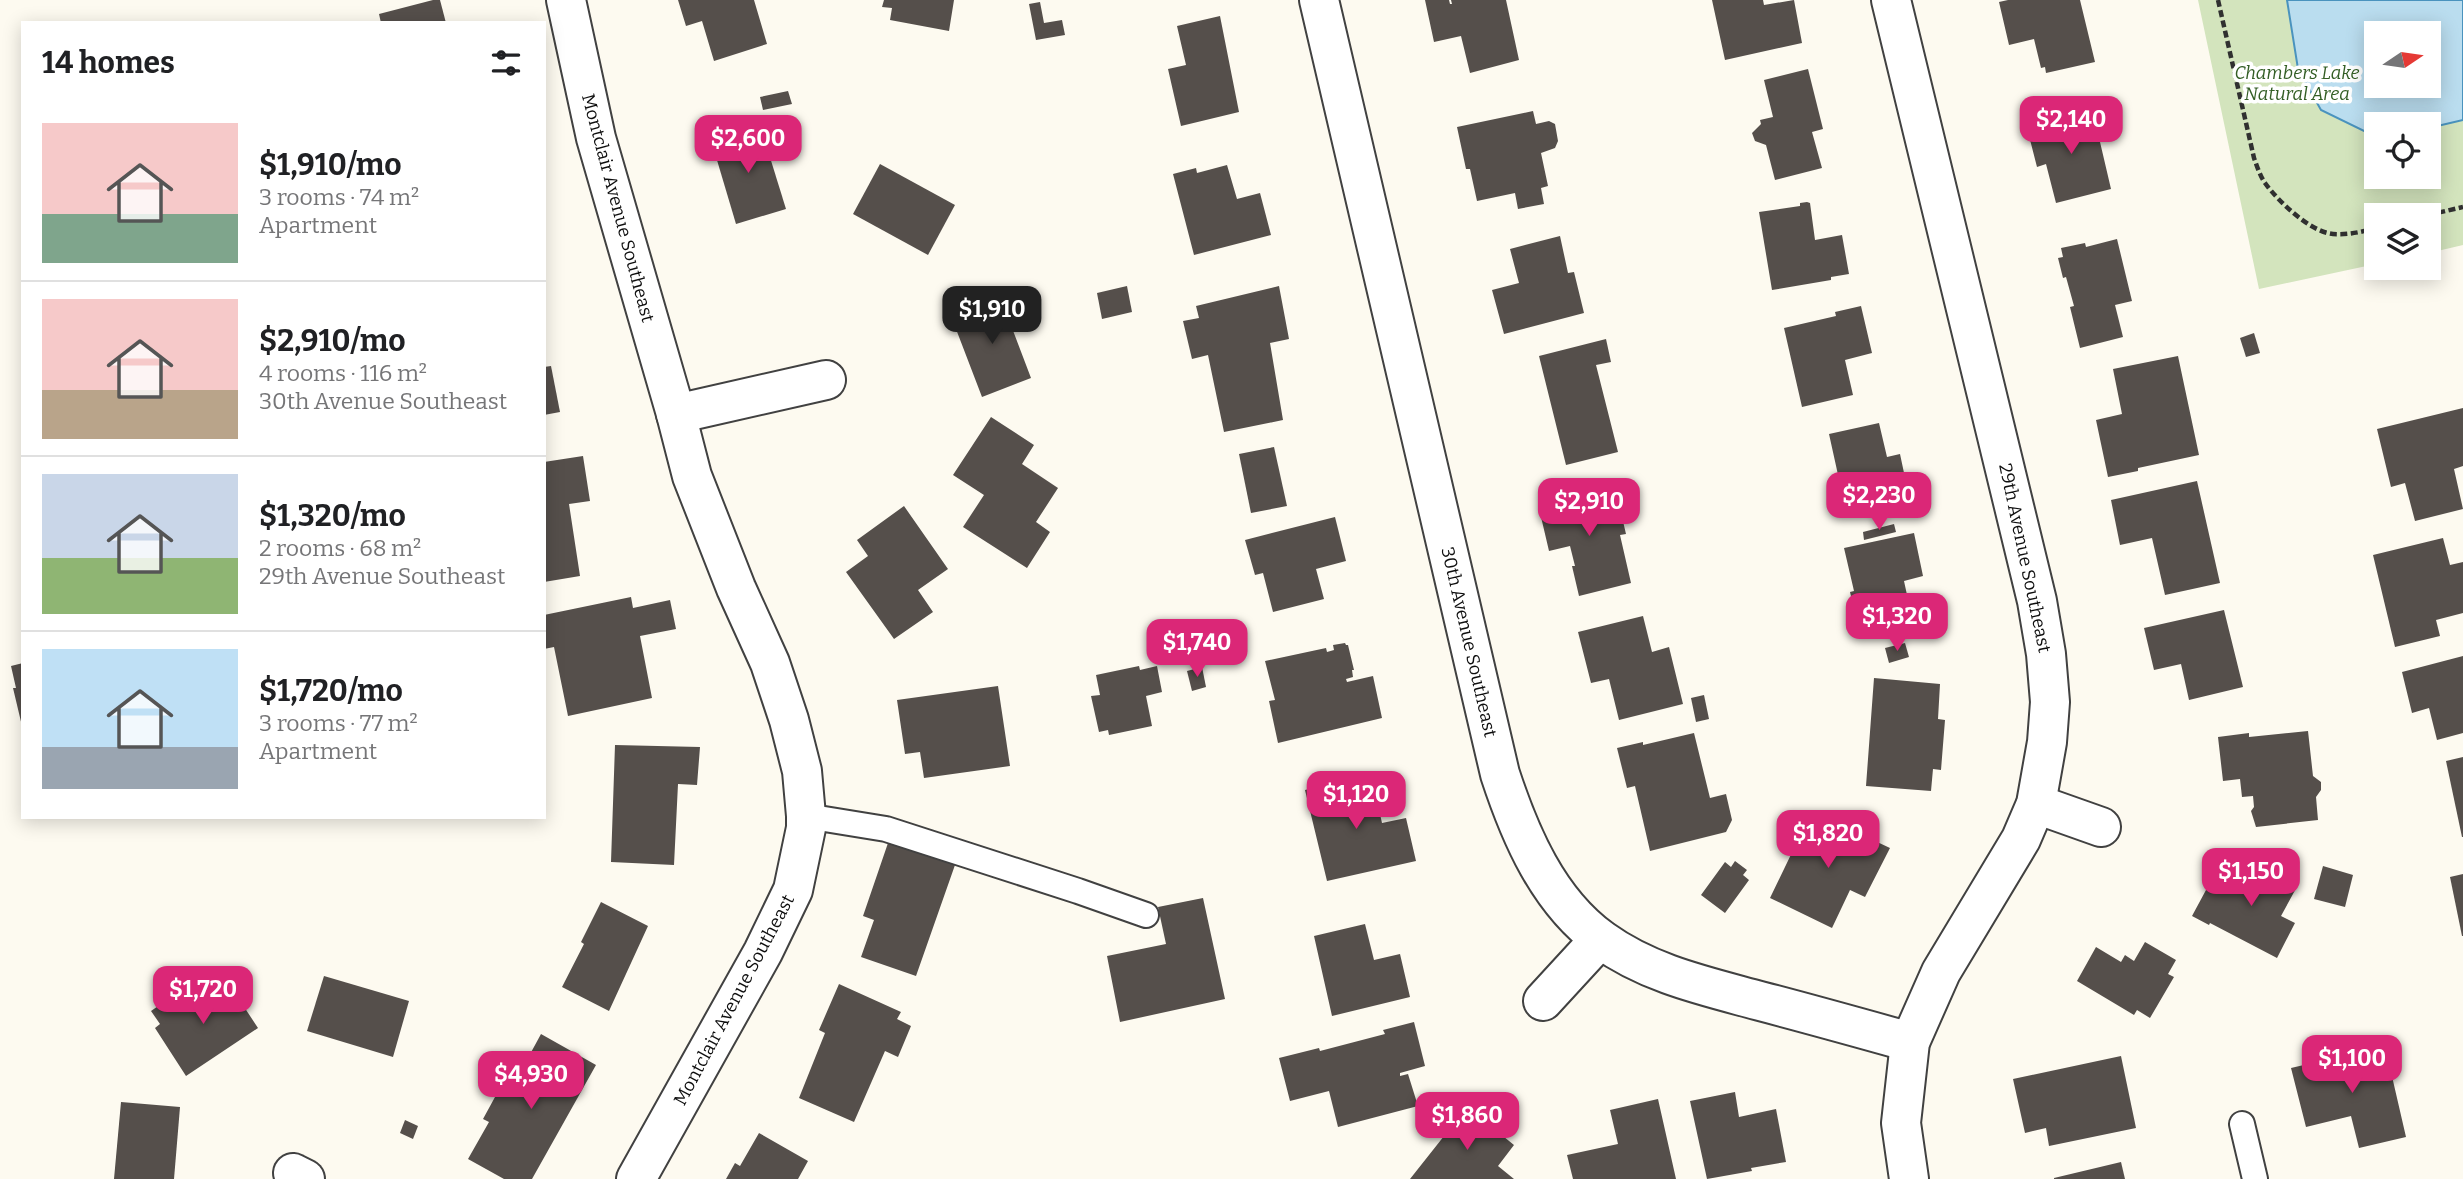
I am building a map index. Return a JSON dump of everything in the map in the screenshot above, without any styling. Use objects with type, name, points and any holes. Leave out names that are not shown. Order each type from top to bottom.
[{"type":"street","name":"Montclair Avenue Southeast","points":[[566,0],[596,138],[677,414],[692,476],[736,588],[770,663],[802,771],[806,816],[793,890],[763,952],[636,1179]]},
{"type":"street","name":"30th Avenue Southeast","points":[[1319,0],[1500,774],[1516,823],[1536,862],[1567,906],[1600,939],[1635,960],[1684,981],[1910,1042]]},
{"type":"street","name":"29th Avenue Southeast","points":[[1891,0],[2039,615],[2050,702],[2047,742],[2036,804],[2021,839],[1941,972],[1910,1042],[1902,1123],[1909,1179]]},
{"type":"street","points":[[677,414],[826,380]]},
{"type":"street","points":[[2036,804],[2101,827]]},
{"type":"street","points":[[1544,1001],[1600,939]]},
{"type":"lane","points":[[806,816],[886,828],[1146,915]]},
{"type":"lane","points":[[2242,1124],[2255,1179]]},
{"type":"path","points":[[2218,0],[2254,158],[2263,180],[2279,200],[2311,226],[2331,234],[2364,231]]},
{"type":"path","points":[[2441,212],[2463,207]]},
{"type":"green space","name":"Chambers Lake Natural Area","points":[[2198,0],[2463,0],[2463,245],[2441,250],[2441,203],[2364,203],[2364,267],[2259,289]]},
{"type":"water","points":[[2287,0],[2463,0],[2463,120],[2441,125],[2441,112],[2364,112],[2364,131],[2321,110],[2298,69]]},
{"type":"building","points":[[440,0],[445,21],[381,21],[379,14]]},
{"type":"building","points":[[678,0],[754,0],[767,44],[714,61],[702,21],[686,26]]},
{"type":"building","points":[[884,0],[954,0],[949,31],[890,20],[892,8],[882,7]]},
{"type":"building","points":[[1425,0],[1449,0],[1452,4],[1451,0],[1506,0],[1519,60],[1470,73],[1461,36],[1434,42]]},
{"type":"building","points":[[1712,0],[1763,0],[1764,5],[1794,0],[1802,43],[1725,60]]},
{"type":"building","points":[[2080,0],[2095,62],[2046,73],[2045,67],[2041,68],[2034,39],[2009,45],[1999,2]]},
{"type":"building","points":[[1040,2],[1044,23],[1062,20],[1065,35],[1036,40],[1029,4]]},
{"type":"building","points":[[1220,16],[1239,112],[1181,126],[1168,69],[1186,65],[1177,26]]},
{"type":"building","points":[[1808,69],[1823,129],[1812,132],[1822,168],[1775,180],[1766,145],[1755,141],[1752,133],[1761,124],[1760,120],[1773,117],[1764,80]]},
{"type":"building","points":[[788,91],[792,104],[763,110],[760,97]]},
{"type":"building","points":[[1533,111],[1536,124],[1549,121],[1555,124],[1558,141],[1555,148],[1541,153],[1548,186],[1541,188],[1544,204],[1518,209],[1515,193],[1477,201],[1470,169],[1466,169],[1457,127]]},
{"type":"building","points":[[2093,112],[2111,189],[2056,203],[2046,164],[2037,167],[2027,128]]},
{"type":"building","points":[[760,125],[786,209],[736,224],[711,140]]},
{"type":"building","points":[[880,164],[955,205],[928,255],[853,214]]},
{"type":"building","points":[[1227,165],[1237,199],[1260,193],[1271,235],[1194,255],[1173,174],[1196,168],[1197,173]]},
{"type":"building","points":[[1800,203],[1810,203],[1815,240],[1842,235],[1849,274],[1831,277],[1831,280],[1772,290],[1759,212],[1800,206]]},
{"type":"building","points":[[1560,236],[1568,273],[1574,272],[1584,313],[1504,334],[1492,290],[1519,283],[1510,249]]},
{"type":"building","points":[[2117,239],[2132,301],[2115,305],[2123,337],[2080,348],[2070,307],[2074,306],[2058,258],[2063,257],[2061,248],[2085,243],[2086,247]]},
{"type":"building","points":[[1127,286],[1132,312],[1102,319],[1097,293]]},
{"type":"building","points":[[1279,286],[1289,339],[1270,343],[1283,420],[1224,432],[1208,355],[1192,359],[1183,321],[1199,318],[1196,306]]},
{"type":"building","points":[[1000,298],[1001,302],[1011,298],[1019,317],[1009,320],[1031,378],[982,397],[951,316]]},
{"type":"building","points":[[1861,306],[1872,353],[1845,360],[1853,395],[1802,407],[1784,328],[1836,316],[1835,312]]},
{"type":"building","points":[[2254,333],[2260,353],[2246,357],[2240,338]]},
{"type":"building","points":[[1606,339],[1611,362],[1596,365],[1618,452],[1566,465],[1539,356]]},
{"type":"building","points":[[2178,356],[2199,455],[2108,477],[2096,420],[2122,414],[2113,369]]},
{"type":"building","points":[[551,366],[560,412],[546,415],[546,367]]},
{"type":"building","points":[[2463,408],[2463,466],[2454,469],[2463,509],[2415,521],[2405,483],[2391,487],[2377,429]]},
{"type":"building","points":[[991,417],[1034,445],[1022,464],[1058,488],[1036,522],[1050,532],[1027,568],[963,527],[984,495],[953,475]]},
{"type":"building","points":[[1879,423],[1887,457],[1900,454],[1907,487],[1844,502],[1829,434]]},
{"type":"building","points":[[1274,447],[1287,506],[1251,513],[1239,454]]},
{"type":"building","points":[[583,456],[590,501],[569,504],[580,576],[546,582],[546,462]]},
{"type":"building","points":[[2197,481],[2220,583],[2165,595],[2152,538],[2120,545],[2111,500]]},
{"type":"building","points":[[1615,487],[1626,534],[1620,535],[1631,583],[1579,596],[1570,546],[1549,551],[1538,504]]},
{"type":"building","points":[[904,506],[948,569],[918,590],[933,612],[894,639],[846,572],[868,556],[857,540]]},
{"type":"building","points":[[1335,517],[1346,561],[1316,569],[1324,599],[1273,612],[1263,573],[1255,575],[1245,540]]},
{"type":"building","points":[[1894,524],[1896,532],[1864,540],[1863,532]]},
{"type":"building","points":[[1914,533],[1923,576],[1904,581],[1912,618],[1859,630],[1844,548]]},
{"type":"building","points":[[2443,538],[2450,565],[2463,562],[2463,613],[2436,620],[2440,636],[2395,647],[2373,555]]},
{"type":"building","points":[[631,597],[633,608],[670,600],[676,629],[640,636],[652,698],[568,716],[554,647],[546,649],[546,615]]},
{"type":"building","points":[[2224,610],[2243,687],[2189,700],[2181,664],[2154,670],[2144,628]]},
{"type":"building","points":[[1643,616],[1652,652],[1669,647],[1683,704],[1619,720],[1609,679],[1591,683],[1578,632]]},
{"type":"building","points":[[1905,643],[1909,657],[1889,663],[1885,648]]},
{"type":"building","points":[[1333,645],[1348,645],[1354,670],[1353,677],[1346,679],[1347,682],[1373,676],[1382,718],[1278,743],[1269,701],[1275,700],[1265,661],[1326,648],[1327,652],[1334,650]]},
{"type":"building","points":[[2463,656],[2463,733],[2437,740],[2429,708],[2412,713],[2402,672]]},
{"type":"building","points":[[21,664],[21,722],[13,688],[16,688],[11,666]]},
{"type":"building","points":[[1139,666],[1140,670],[1157,666],[1162,692],[1146,696],[1152,726],[1109,735],[1108,730],[1099,732],[1091,696],[1100,695],[1096,675]]},
{"type":"building","points":[[1202,667],[1206,687],[1192,691],[1187,671]]},
{"type":"building","points":[[1874,678],[1940,684],[1938,719],[1945,720],[1941,770],[1933,769],[1931,791],[1866,786]]},
{"type":"building","points":[[998,686],[1010,766],[924,778],[920,752],[905,754],[897,700]]},
{"type":"building","points":[[1704,695],[1709,719],[1696,722],[1691,698]]},
{"type":"building","points":[[2308,731],[2313,776],[2321,782],[2321,790],[2316,797],[2318,820],[2256,827],[2251,811],[2254,807],[2253,796],[2242,797],[2240,779],[2223,781],[2218,737]]},
{"type":"building","points":[[1694,733],[1710,798],[1726,794],[1732,820],[1726,832],[1650,851],[1635,786],[1627,788],[1617,748]]},
{"type":"building","points":[[615,745],[700,747],[697,785],[678,784],[674,865],[611,862]]},
{"type":"building","points":[[2463,757],[2463,837],[2462,837],[2446,761]]},
{"type":"building","points":[[1372,778],[1382,823],[1406,818],[1416,861],[1327,881],[1305,790],[1347,780],[1348,784]]},
{"type":"building","points":[[1811,813],[1890,848],[1865,897],[1850,890],[1832,928],[1770,898]]},
{"type":"building","points":[[888,843],[955,865],[916,976],[861,957],[874,920],[863,916]]},
{"type":"building","points":[[2252,859],[2299,883],[2281,916],[2295,923],[2277,958],[2192,916],[2213,877],[2233,887],[2230,892],[2234,894]]},
{"type":"building","points":[[1735,861],[1747,870],[1743,875],[1749,880],[1725,913],[1701,895],[1725,862],[1731,867]]},
{"type":"building","points":[[2323,866],[2353,875],[2345,907],[2314,899]]},
{"type":"building","points":[[2463,874],[2463,936],[2462,936],[2450,877]]},
{"type":"building","points":[[1203,898],[1225,999],[1120,1022],[1107,956],[1166,944],[1158,907]]},
{"type":"building","points":[[601,902],[648,926],[609,1011],[562,987]]},
{"type":"building","points":[[1365,924],[1374,960],[1400,954],[1410,997],[1332,1016],[1314,936]]},
{"type":"building","points":[[2145,942],[2176,960],[2168,974],[2174,977],[2150,1018],[2137,1010],[2134,1015],[2077,981],[2096,947],[2121,962],[2125,955],[2134,961]]},
{"type":"building","points":[[324,976],[409,1001],[393,1057],[307,1031]]},
{"type":"building","points":[[227,981],[258,1028],[186,1076],[155,1028],[160,1024],[151,1011],[177,993],[187,1007]]},
{"type":"building","points":[[839,984],[901,1012],[897,1019],[911,1026],[898,1057],[885,1051],[854,1122],[799,1098],[825,1033],[819,1030]]},
{"type":"building","points":[[1414,1022],[1425,1066],[1400,1073],[1400,1076],[1408,1074],[1418,1106],[1338,1127],[1329,1091],[1290,1101],[1279,1058],[1319,1048],[1320,1051],[1385,1034],[1383,1030]]},
{"type":"building","points":[[541,1034],[596,1065],[532,1179],[504,1179],[468,1159],[489,1122],[483,1119],[507,1075],[516,1080]]},
{"type":"building","points":[[2385,1046],[2406,1137],[2359,1148],[2351,1116],[2306,1127],[2291,1068]]},
{"type":"building","points":[[2121,1056],[2136,1128],[2049,1146],[2046,1128],[2025,1133],[2013,1079]]},
{"type":"building","points":[[1735,1092],[1739,1117],[1776,1109],[1786,1162],[1707,1179],[1690,1101]]},
{"type":"building","points":[[1658,1099],[1676,1179],[1573,1179],[1567,1155],[1618,1144],[1610,1110]]},
{"type":"building","points":[[121,1102],[180,1107],[174,1179],[114,1179]]},
{"type":"building","points":[[1467,1107],[1514,1145],[1498,1166],[1514,1179],[1410,1179]]},
{"type":"building","points":[[405,1120],[418,1126],[413,1139],[400,1133]]},
{"type":"building","points":[[759,1133],[808,1161],[798,1179],[726,1179],[735,1163],[740,1166]]},
{"type":"building","points":[[2121,1162],[2125,1179],[2054,1179],[2054,1178]]}]
